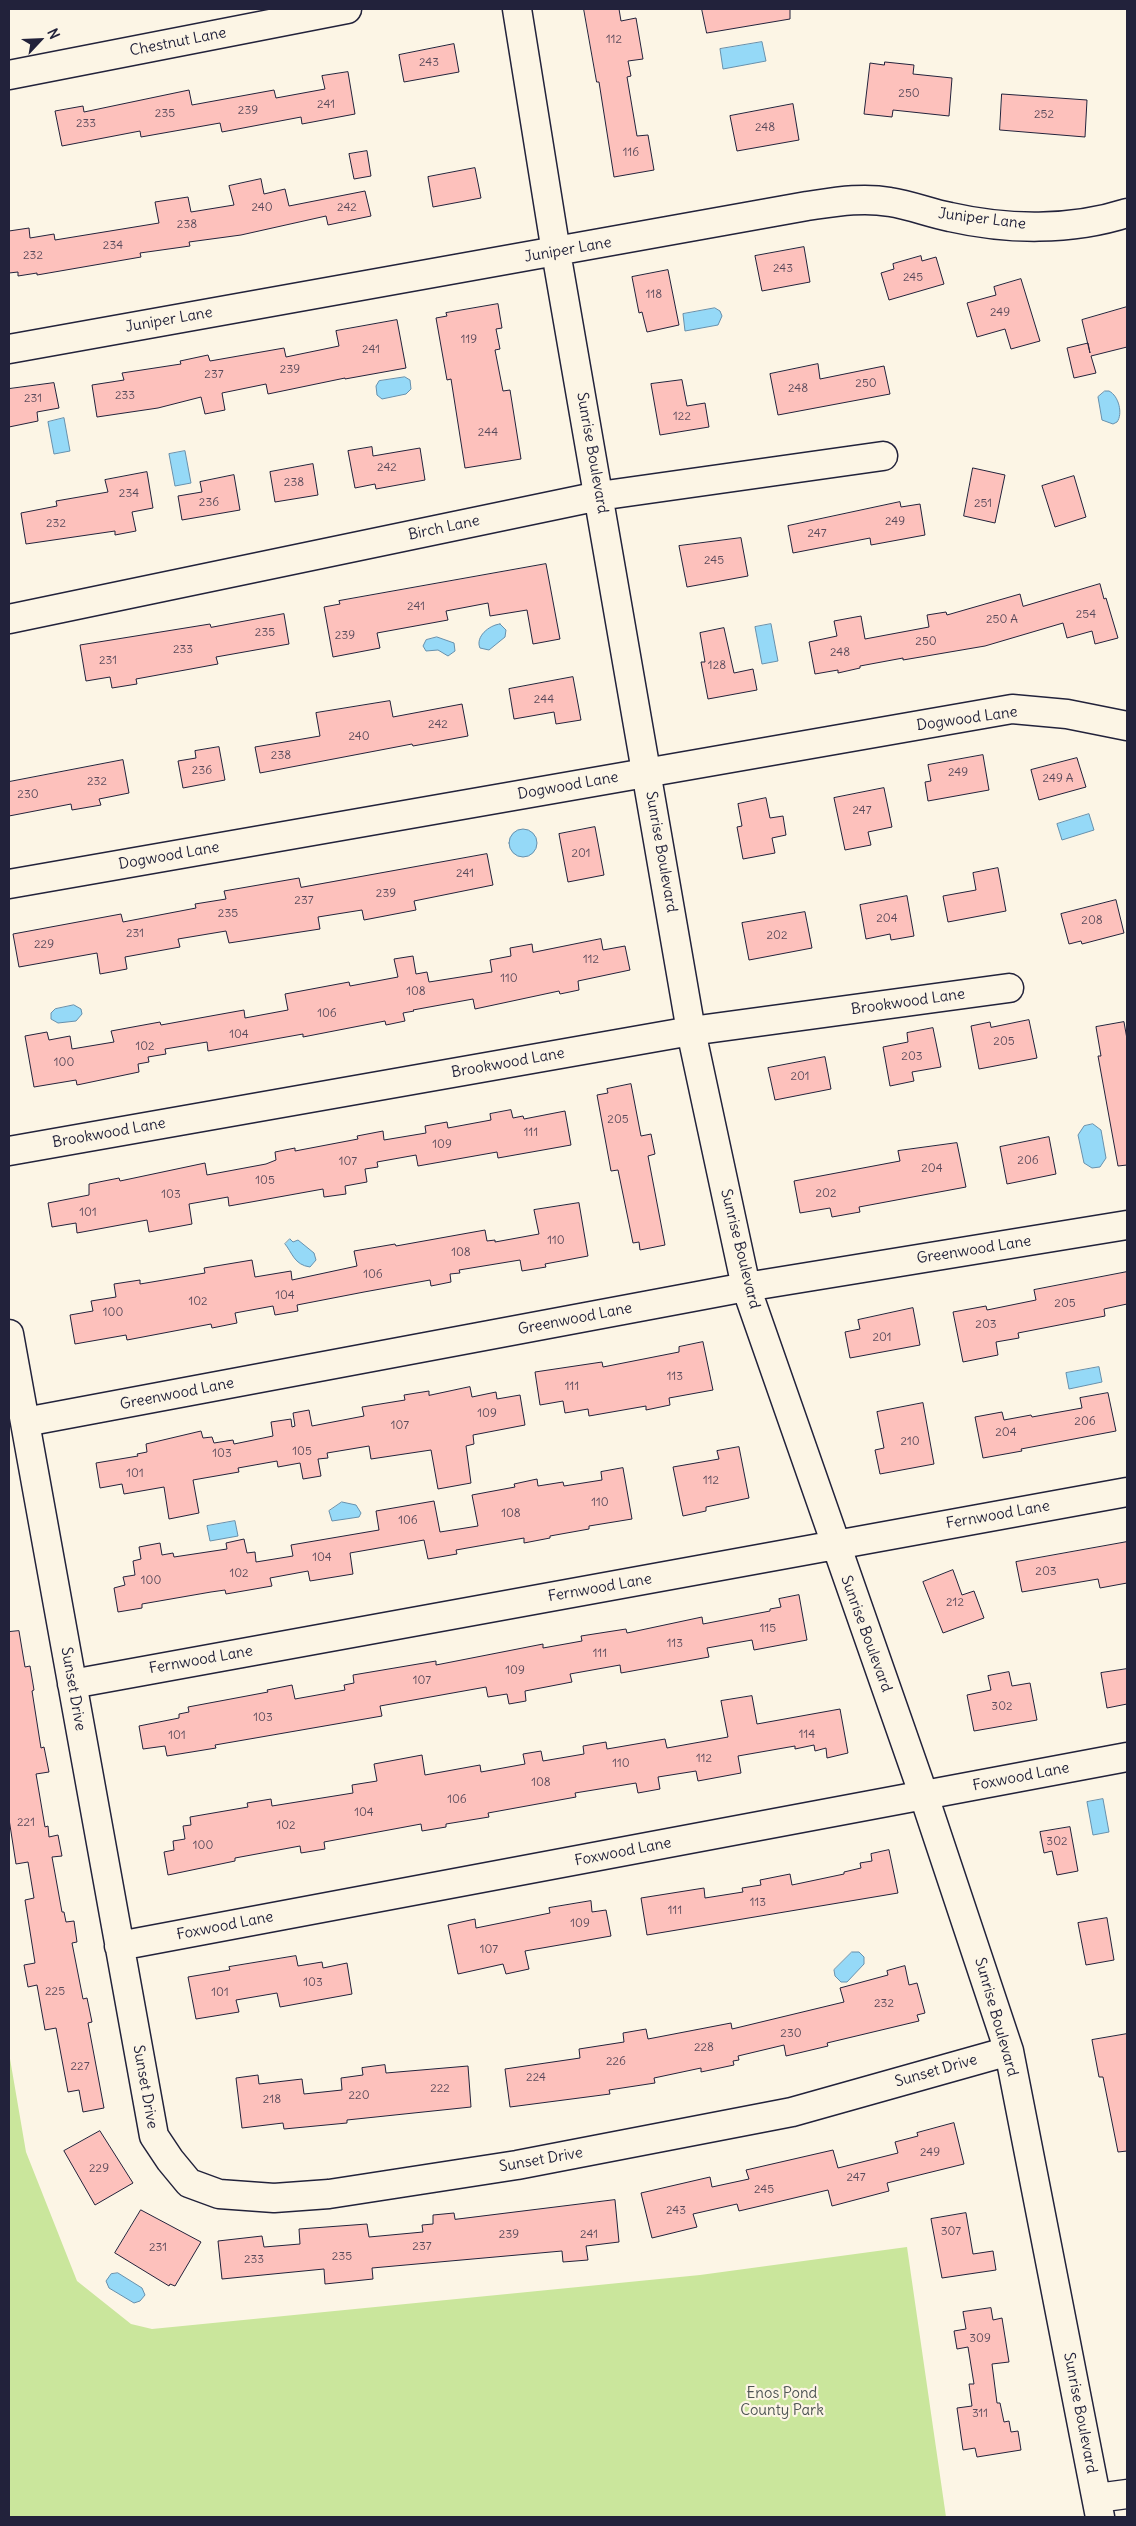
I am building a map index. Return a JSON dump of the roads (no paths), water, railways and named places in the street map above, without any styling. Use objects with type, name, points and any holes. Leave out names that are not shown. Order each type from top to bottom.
[{"type":"street","name":"Chestnut Lane","points":[[9,75],[347,9]]},
{"type":"street","name":"Sunrise Boulevard","points":[[517,9],[556,252],[692,1030],[746,1287],[924,1796],[1009,2051],[1098,2508]]},
{"type":"street","name":"Juniper Lane","points":[[9,349],[854,199],[890,202],[951,218],[1010,225],[1057,227],[1100,222],[1127,213]]},
{"type":"street","name":"Birch Lane","points":[[9,619],[599,496],[883,456]]},
{"type":"street","name":"Dogwood Lane","points":[[9,884],[1012,709],[1067,714],[1127,726]]},
{"type":"street","name":"Brookwood Lane","points":[[9,1151],[692,1030],[1009,988]]},
{"type":"street","name":"Greenwood Lane","points":[[25,1422],[746,1287],[1127,1225]]},
{"type":"street","name":"Sunset Drive","points":[[9,1334],[154,2136],[170,2160],[189,2183],[219,2194],[274,2198],[329,2194],[527,2163],[792,2112],[1009,2051]]},
{"type":"street","name":"Fernwood Lane","points":[[72,1684],[1127,1492]]},
{"type":"street","name":"Foxwood Lane","points":[[119,1946],[1127,1757]]},
{"type":"street","points":[[1098,2508],[1127,2494]]},
{"type":"water","points":[[762,42],[766,61],[723,69],[720,49]]},
{"type":"water","points":[[715,308],[720,311],[722,316],[718,325],[685,331],[683,314]]},
{"type":"water","points":[[405,377],[410,380],[411,389],[406,394],[382,399],[377,395],[376,386],[379,381]]},
{"type":"water","points":[[1105,391],[1112,393],[1119,405],[1119,419],[1113,424],[1102,420],[1098,397]]},
{"type":"water","points":[[64,418],[70,451],[54,454],[48,422]]},
{"type":"water","points":[[185,451],[191,483],[175,486],[169,454]]},
{"type":"water","points":[[500,624],[506,630],[505,637],[489,650],[480,648],[479,640],[484,632]]},
{"type":"water","points":[[771,624],[778,661],[762,664],[755,627]]},
{"type":"water","points":[[437,637],[454,643],[455,651],[448,656],[438,650],[426,651],[423,646],[426,640]]},
{"type":"water","points":[[1089,814],[1094,830],[1062,840],[1057,824]]},
{"type":"water","points":[[523,829],[533,833],[537,843],[533,853],[523,857],[513,853],[509,843],[513,833]]},
{"type":"water","points":[[74,1005],[81,1009],[82,1014],[76,1021],[58,1023],[51,1019],[51,1013],[55,1009]]},
{"type":"water","points":[[1093,1124],[1101,1130],[1106,1158],[1100,1167],[1092,1168],[1084,1163],[1078,1135],[1084,1126]]},
{"type":"water","points":[[290,1239],[293,1242],[298,1240],[314,1253],[316,1260],[310,1267],[300,1264],[294,1258],[285,1244]]},
{"type":"water","points":[[1099,1367],[1102,1382],[1069,1389],[1066,1373]]},
{"type":"water","points":[[342,1502],[356,1505],[361,1513],[359,1517],[332,1521],[329,1511]]},
{"type":"water","points":[[235,1521],[238,1536],[210,1541],[207,1526]]},
{"type":"water","points":[[1103,1799],[1109,1832],[1093,1835],[1087,1802]]},
{"type":"water","points":[[852,1952],[859,1952],[864,1957],[864,1964],[847,1982],[841,1982],[835,1976],[834,1970]]},
{"type":"water","points":[[118,2273],[142,2288],[145,2295],[140,2301],[134,2303],[109,2288],[106,2281],[111,2274]]},
{"type":"park label","name":"Enos Pond County Park","points":[[782,2402]]}]
